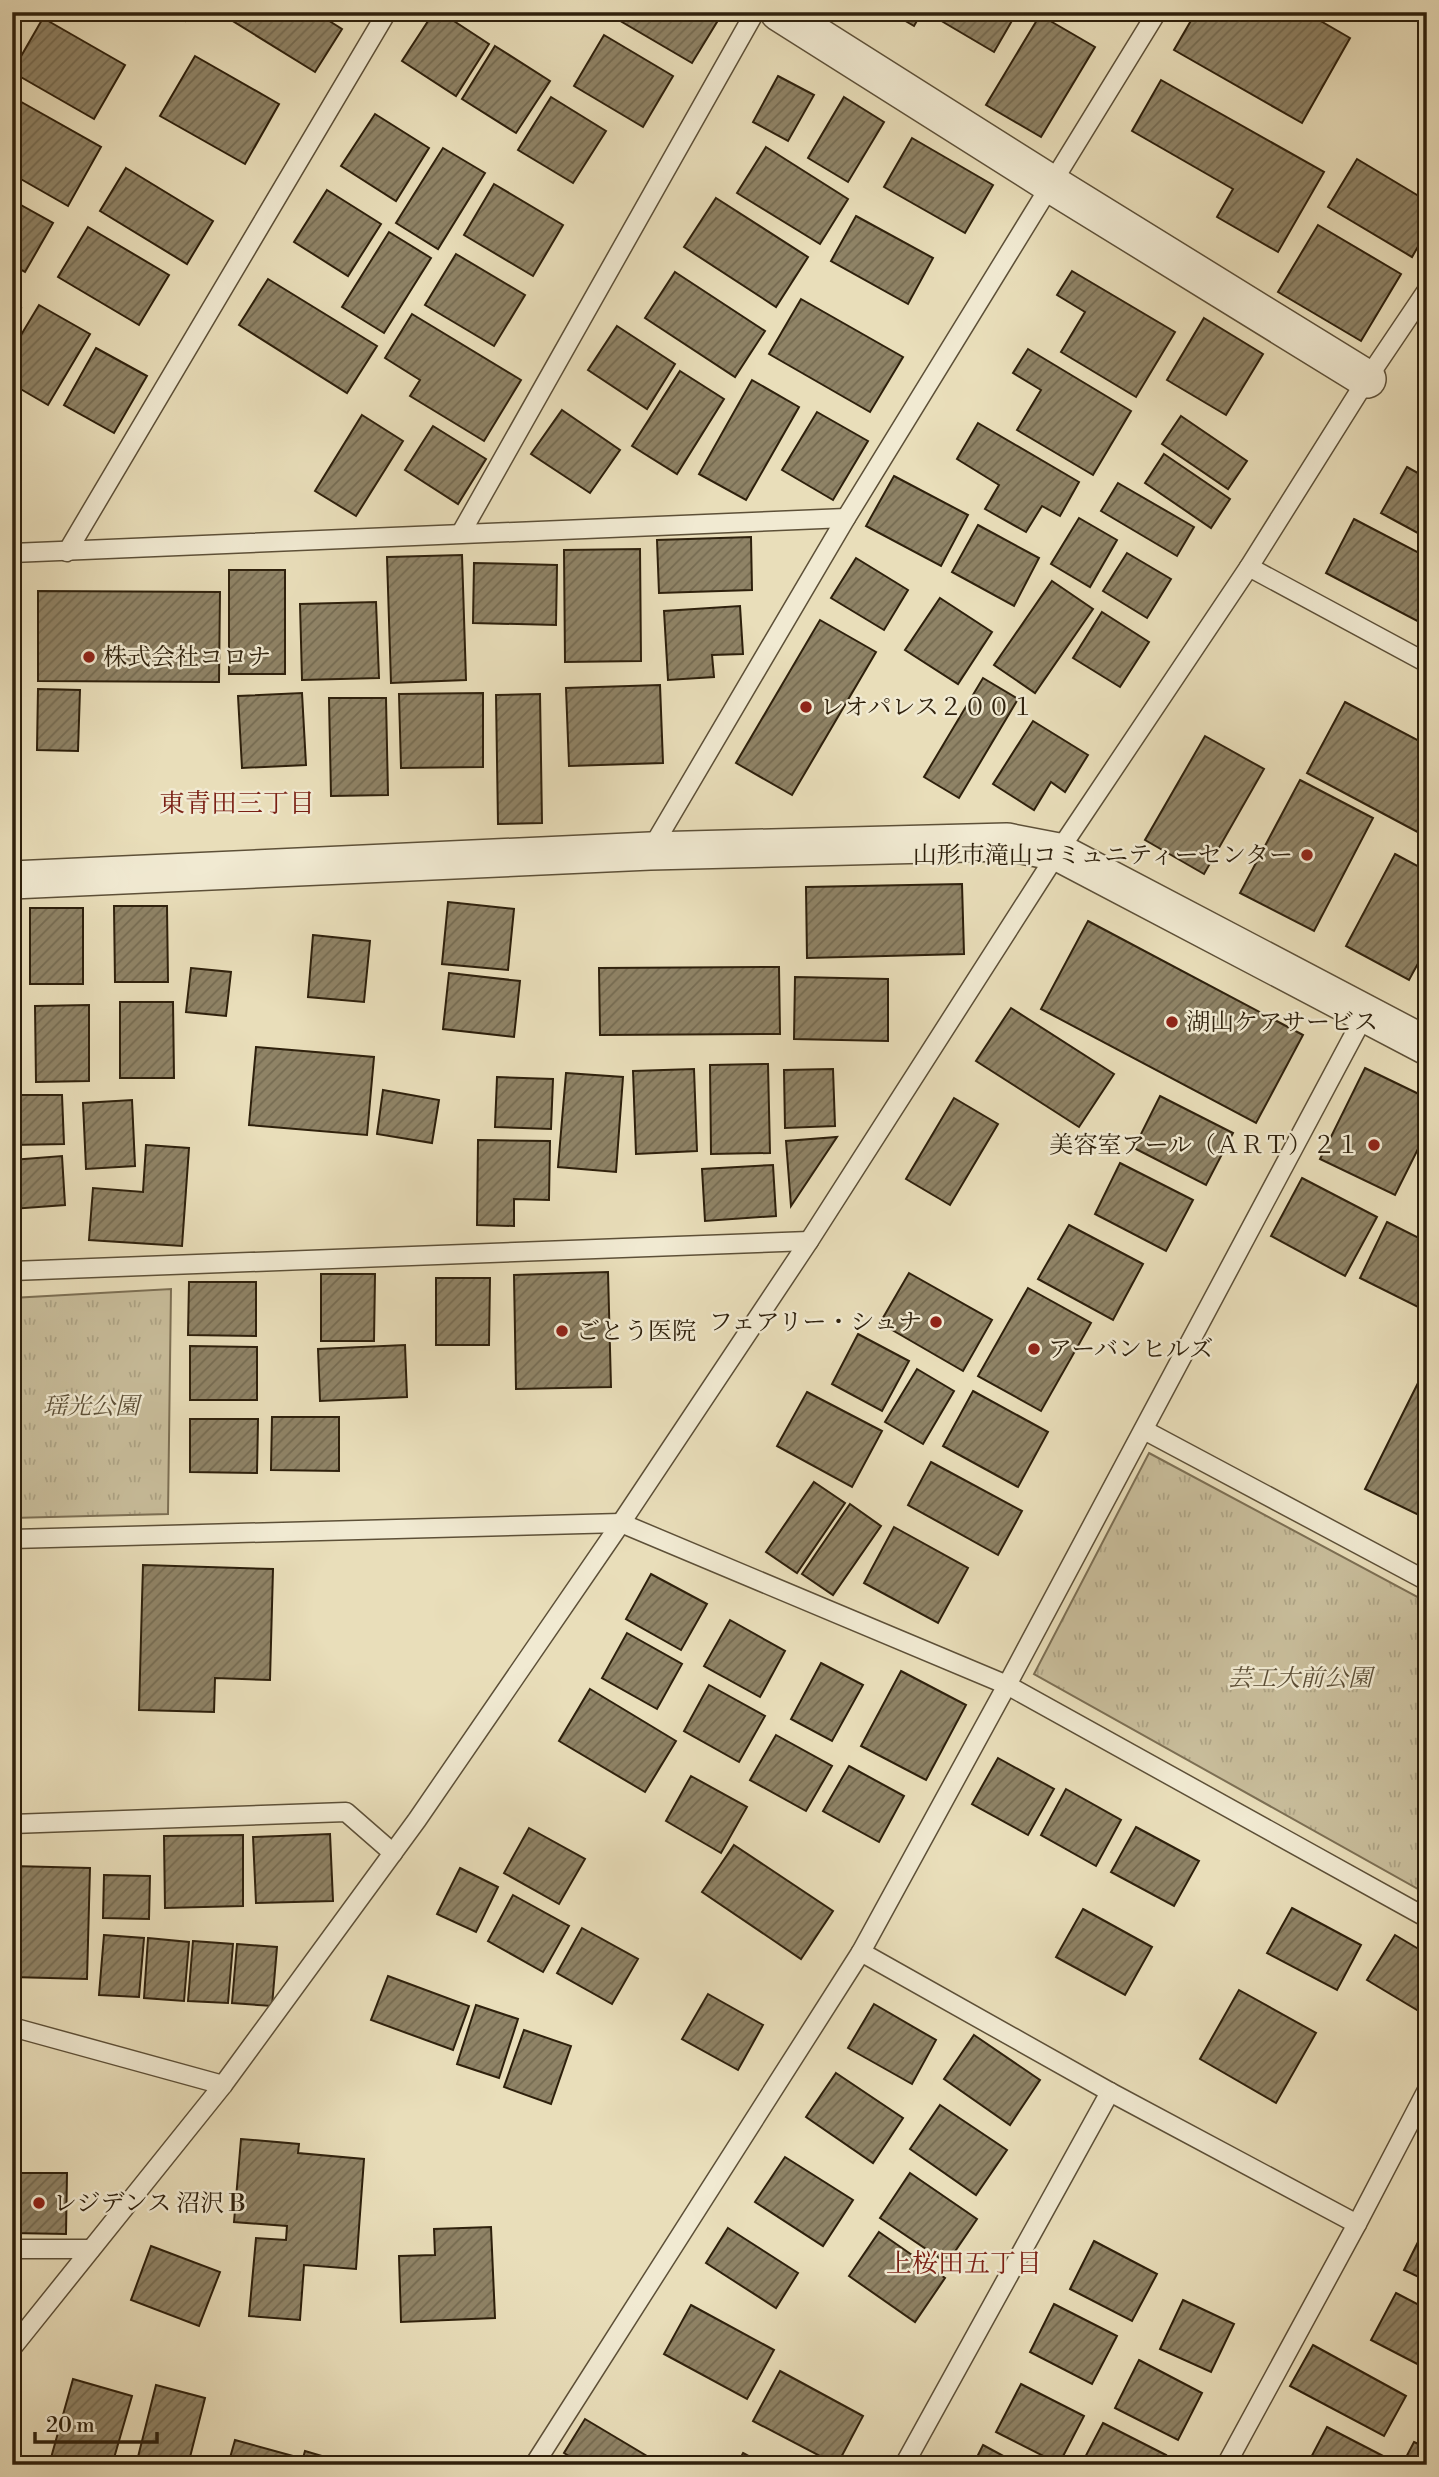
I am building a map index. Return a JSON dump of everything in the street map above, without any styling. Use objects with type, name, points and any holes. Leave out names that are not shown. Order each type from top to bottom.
[{"type":"street","points":[[779,12],[1367,379]]},
{"type":"street","points":[[12,880],[650,851],[1007,842],[1058,852],[1427,1046]]},
{"type":"lane","points":[[67,552],[387,12]]},
{"type":"lane","points":[[461,533],[755,12]]},
{"type":"lane","points":[[650,851],[846,518],[1157,12]]},
{"type":"lane","points":[[12,2348],[223,2085],[393,1853],[621,1522],[809,1241],[1058,852],[1249,567],[1367,379],[1427,290]]},
{"type":"lane","points":[[12,553],[846,518]]},
{"type":"lane","points":[[1249,567],[1427,663]]},
{"type":"lane","points":[[534,2465],[861,1952],[1007,1685],[1365,1014]]},
{"type":"lane","points":[[12,1271],[809,1241]]},
{"type":"lane","points":[[1144,1430],[1427,1581]]},
{"type":"lane","points":[[12,1539],[621,1522],[1007,1685],[1427,1918]]},
{"type":"lane","points":[[12,1824],[346,1812],[393,1853]]},
{"type":"lane","points":[[861,1952],[1110,2092],[1357,2224]]},
{"type":"lane","points":[[12,2027],[223,2085]]},
{"type":"lane","points":[[1226,2465],[1427,2090]]},
{"type":"lane","points":[[904,2465],[1110,2092]]},
{"type":"lane","points":[[12,2249],[91,2249]]},
{"type":"green space","name":"瑶光公園","points":[[171,1289],[168,1514],[12,1518],[12,1298]]},
{"type":"green space","name":"芸工大前公園","points":[[1149,1453],[1427,1602],[1427,1894],[1034,1674]]},
{"type":"building","points":[[169,12],[190,12],[185,21]]},
{"type":"building","points":[[224,12],[315,12],[342,29],[315,72],[223,15]]},
{"type":"building","points":[[434,12],[440,12],[489,44],[456,96],[402,61]]},
{"type":"building","points":[[605,12],[711,12],[720,17],[692,63]]},
{"type":"building","points":[[890,12],[922,12],[914,26]]},
{"type":"building","points":[[942,12],[1017,12],[994,52],[938,19]]},
{"type":"building","points":[[1196,12],[1305,12],[1350,38],[1302,123],[1174,50]]},
{"type":"building","points":[[1411,12],[1427,12],[1427,22]]},
{"type":"building","points":[[1040,15],[1095,47],[1041,137],[986,105]]},
{"type":"building","points":[[43,18],[125,65],[94,119],[12,72]]},
{"type":"building","points":[[604,35],[673,76],[643,127],[574,86]]},
{"type":"building","points":[[495,46],[550,81],[516,133],[462,99]]},
{"type":"building","points":[[195,56],[279,104],[245,164],[160,116]]},
{"type":"building","points":[[778,76],[814,95],[788,141],[753,122]]},
{"type":"building","points":[[1161,80],[1324,172],[1278,252],[1217,217],[1233,189],[1132,131]]},
{"type":"building","points":[[551,97],[606,131],[573,183],[518,150]]},
{"type":"building","points":[[844,97],[884,122],[848,182],[808,158]]},
{"type":"building","points":[[16,99],[101,147],[68,206],[12,174],[12,105]]},
{"type":"building","points":[[375,114],[429,148],[396,201],[341,166]]},
{"type":"building","points":[[912,138],[993,185],[965,233],[884,187]]},
{"type":"building","points":[[766,147],[848,199],[820,244],[737,193]]},
{"type":"building","points":[[443,148],[485,173],[438,249],[396,223]]},
{"type":"building","points":[[1357,159],[1427,201],[1427,231],[1412,257],[1328,207]]},
{"type":"building","points":[[126,168],[213,221],[187,264],[100,211]]},
{"type":"building","points":[[494,184],[563,225],[533,276],[464,235]]},
{"type":"building","points":[[327,190],[381,224],[348,276],[294,242]]},
{"type":"building","points":[[716,198],[808,257],[776,307],[684,247]]},
{"type":"building","points":[[12,200],[53,223],[25,272],[12,265]]},
{"type":"building","points":[[856,216],[933,258],[908,304],[831,261]]},
{"type":"building","points":[[1318,225],[1401,274],[1361,341],[1278,292]]},
{"type":"building","points":[[88,227],[169,275],[139,325],[58,277]]},
{"type":"building","points":[[389,232],[431,258],[384,333],[342,307]]},
{"type":"building","points":[[456,254],[525,295],[494,346],[425,305]]},
{"type":"building","points":[[1072,271],[1175,332],[1136,397],[1061,352],[1085,312],[1057,295]]},
{"type":"building","points":[[675,272],[765,331],[735,377],[645,318]]},
{"type":"building","points":[[268,279],[377,346],[347,393],[239,325]]},
{"type":"building","points":[[801,299],[903,357],[870,412],[769,354]]},
{"type":"building","points":[[12,303],[21,308],[12,323]]},
{"type":"building","points":[[39,305],[90,334],[48,405],[12,384],[12,350]]},
{"type":"building","points":[[412,314],[521,380],[484,441],[410,396],[420,380],[385,358]]},
{"type":"building","points":[[1204,318],[1263,354],[1226,415],[1167,380]]},
{"type":"building","points":[[617,326],[675,364],[647,409],[588,370]]},
{"type":"building","points":[[96,348],[147,376],[114,433],[64,405]]},
{"type":"building","points":[[1028,349],[1131,411],[1093,475],[1017,430],[1041,390],[1013,373]]},
{"type":"building","points":[[680,371],[724,399],[677,474],[632,446]]},
{"type":"building","points":[[752,380],[799,407],[746,500],[699,474]]},
{"type":"building","points":[[562,410],[620,450],[590,493],[531,454]]},
{"type":"building","points":[[817,412],[868,441],[833,500],[782,470]]},
{"type":"building","points":[[362,415],[403,441],[356,516],[315,491]]},
{"type":"building","points":[[1181,416],[1247,461],[1228,489],[1162,444]]},
{"type":"building","points":[[978,423],[1079,482],[1060,516],[1042,506],[1026,532],[985,509],[999,485],[957,459]]},
{"type":"building","points":[[433,426],[486,459],[458,504],[405,470]]},
{"type":"building","points":[[1164,454],[1230,499],[1211,528],[1145,483]]},
{"type":"building","points":[[1407,467],[1427,478],[1427,538],[1381,513]]},
{"type":"building","points":[[894,476],[968,515],[941,566],[866,526]]},
{"type":"building","points":[[1118,483],[1194,527],[1177,556],[1101,511]]},
{"type":"building","points":[[1079,518],[1117,540],[1090,587],[1051,564]]},
{"type":"building","points":[[1354,519],[1427,557],[1427,618],[1423,624],[1326,573]]},
{"type":"building","points":[[978,525],[1039,558],[1014,606],[952,572]]},
{"type":"building","points":[[751,537],[752,590],[659,593],[657,540]]},
{"type":"building","points":[[640,549],[641,661],[565,662],[564,550]]},
{"type":"building","points":[[1127,553],[1171,579],[1147,618],[1103,591]]},
{"type":"building","points":[[462,555],[466,680],[391,683],[387,557]]},
{"type":"building","points":[[856,558],[908,590],[884,630],[831,598]]},
{"type":"building","points":[[474,563],[557,565],[556,625],[473,623]]},
{"type":"building","points":[[229,570],[285,570],[285,674],[229,674]]},
{"type":"building","points":[[1052,581],[1093,609],[1035,693],[994,665]]},
{"type":"building","points":[[38,591],[220,592],[219,682],[38,681]]},
{"type":"building","points":[[940,598],[992,632],[958,684],[905,650]]},
{"type":"building","points":[[376,602],[379,678],[302,680],[300,604]]},
{"type":"building","points":[[740,606],[743,654],[712,655],[714,677],[668,680],[664,611]]},
{"type":"building","points":[[1102,612],[1149,642],[1120,687],[1073,658]]},
{"type":"building","name":"レオパレス２００１","points":[[820,620],[876,652],[792,795],[736,763]]},
{"type":"building","points":[[983,678],[1018,699],[959,798],[924,777]]},
{"type":"building","points":[[660,685],[663,763],[569,766],[566,688]]},
{"type":"building","points":[[38,689],[80,690],[78,751],[37,750]]},
{"type":"building","points":[[12,690],[20,690],[18,755],[12,755]]},
{"type":"building","points":[[302,693],[306,765],[242,768],[238,696]]},
{"type":"building","points":[[483,693],[483,767],[401,768],[399,694]]},
{"type":"building","points":[[540,694],[542,823],[498,824],[496,695]]},
{"type":"building","points":[[329,698],[386,698],[388,795],[331,796]]},
{"type":"building","points":[[1345,702],[1427,745],[1427,837],[1307,773]]},
{"type":"building","points":[[1033,721],[1088,755],[1065,792],[1051,782],[1034,810],[993,784]]},
{"type":"building","points":[[1205,736],[1264,769],[1204,874],[1145,840]]},
{"type":"building","points":[[12,767],[17,767],[16,832],[12,832]]},
{"type":"building","name":"山形市滝山コミュニティーセンター","points":[[1300,780],[1373,818],[1314,931],[1240,893]]},
{"type":"building","points":[[1395,854],[1427,871],[1427,947],[1409,980],[1346,946]]},
{"type":"building","points":[[962,884],[964,954],[807,958],[806,887]]},
{"type":"building","points":[[448,902],[514,909],[508,970],[442,964]]},
{"type":"building","points":[[114,906],[167,906],[168,982],[115,982]]},
{"type":"building","points":[[30,908],[83,908],[83,984],[30,984]]},
{"type":"building","name":"湖山ケアサービス","points":[[1088,921],[1303,1035],[1256,1123],[1041,1009]]},
{"type":"building","points":[[313,935],[370,941],[364,1002],[308,997]]},
{"type":"building","points":[[779,967],[780,1034],[600,1035],[599,968]]},
{"type":"building","points":[[191,968],[231,972],[226,1016],[186,1012]]},
{"type":"building","points":[[449,973],[520,981],[514,1037],[443,1029]]},
{"type":"building","points":[[795,977],[888,979],[888,1041],[794,1039]]},
{"type":"building","points":[[120,1002],[173,1002],[174,1078],[120,1078]]},
{"type":"building","points":[[89,1005],[89,1081],[36,1082],[35,1006]]},
{"type":"building","points":[[1011,1008],[1114,1074],[1079,1127],[976,1061]]},
{"type":"building","points":[[256,1047],[374,1057],[367,1135],[249,1125]]},
{"type":"building","points":[[768,1064],[770,1153],[711,1154],[710,1065]]},
{"type":"building","name":"美容室アール（ＡＲＴ）２１","points":[[1365,1068],[1427,1098],[1427,1131],[1395,1195],[1320,1159]]},
{"type":"building","points":[[694,1069],[697,1151],[636,1154],[633,1071]]},
{"type":"building","points":[[833,1069],[835,1126],[785,1128],[784,1070]]},
{"type":"building","points":[[566,1073],[623,1077],[616,1172],[558,1167]]},
{"type":"building","points":[[497,1077],[553,1079],[551,1129],[495,1127]]},
{"type":"building","points":[[383,1090],[439,1100],[432,1143],[377,1134]]},
{"type":"building","points":[[12,1095],[62,1095],[64,1144],[12,1145]]},
{"type":"building","points":[[1160,1096],[1233,1133],[1206,1185],[1134,1148]]},
{"type":"building","points":[[954,1098],[998,1124],[950,1205],[906,1179]]},
{"type":"building","points":[[132,1100],[135,1166],[86,1169],[83,1103]]},
{"type":"building","points":[[837,1137],[791,1206],[786,1141]]},
{"type":"building","points":[[478,1140],[550,1141],[549,1200],[514,1199],[514,1226],[477,1225]]},
{"type":"building","points":[[146,1145],[189,1148],[182,1246],[89,1240],[93,1188],[143,1192]]},
{"type":"building","points":[[62,1156],[65,1205],[12,1209],[12,1160]]},
{"type":"building","points":[[1120,1163],[1193,1200],[1166,1251],[1095,1214]]},
{"type":"building","points":[[773,1165],[776,1216],[705,1221],[702,1169]]},
{"type":"building","points":[[1302,1178],[1377,1217],[1345,1276],[1271,1236]]},
{"type":"building","points":[[1387,1222],[1427,1242],[1427,1300],[1422,1309],[1360,1278]]},
{"type":"building","points":[[1069,1225],[1143,1264],[1113,1320],[1038,1279]]},
{"type":"building","name":"ごとう医院","points":[[608,1272],[611,1387],[516,1389],[514,1275]]},
{"type":"building","name":"フェアリー・シュナ","points":[[909,1273],[992,1320],[963,1371],[880,1323]]},
{"type":"building","points":[[321,1274],[375,1274],[374,1341],[321,1341]]},
{"type":"building","points":[[436,1278],[490,1278],[489,1345],[436,1345]]},
{"type":"building","points":[[189,1282],[256,1282],[256,1336],[188,1335]]},
{"type":"building","name":"アーバンヒルズ","points":[[1028,1288],[1091,1323],[1041,1411],[978,1376]]},
{"type":"building","points":[[858,1334],[909,1361],[882,1411],[832,1384]]},
{"type":"building","points":[[405,1345],[407,1397],[320,1401],[318,1349]]},
{"type":"building","points":[[190,1346],[257,1347],[257,1400],[190,1400]]},
{"type":"building","points":[[1427,1365],[1427,1519],[1365,1489]]},
{"type":"building","points":[[917,1369],[954,1391],[923,1444],[885,1422]]},
{"type":"building","points":[[973,1391],[1048,1432],[1018,1487],[943,1446]]},
{"type":"building","points":[[807,1392],[882,1431],[852,1487],[777,1446]]},
{"type":"building","points":[[272,1417],[339,1417],[339,1471],[271,1470]]},
{"type":"building","points":[[190,1419],[258,1419],[257,1473],[190,1472]]},
{"type":"building","points":[[931,1462],[1022,1511],[998,1555],[908,1505]]},
{"type":"building","points":[[814,1482],[845,1503],[797,1573],[766,1552]]},
{"type":"building","points":[[850,1504],[881,1526],[833,1595],[802,1574]]},
{"type":"building","points":[[894,1527],[968,1568],[938,1623],[864,1583]]},
{"type":"building","points":[[143,1565],[273,1569],[270,1680],[215,1678],[214,1712],[139,1710]]},
{"type":"building","points":[[651,1574],[707,1604],[681,1650],[626,1619]]},
{"type":"building","points":[[730,1620],[785,1651],[760,1697],[704,1666]]},
{"type":"building","points":[[627,1633],[682,1664],[657,1709],[602,1678]]},
{"type":"building","points":[[821,1663],[863,1685],[832,1741],[791,1719]]},
{"type":"building","points":[[901,1671],[966,1705],[926,1780],[861,1746]]},
{"type":"building","points":[[709,1685],[765,1716],[739,1762],[684,1731]]},
{"type":"building","points":[[590,1689],[676,1741],[645,1792],[559,1741]]},
{"type":"building","points":[[776,1735],[832,1766],[806,1811],[750,1780]]},
{"type":"building","points":[[998,1758],[1054,1789],[1028,1835],[972,1804]]},
{"type":"building","points":[[849,1766],[904,1796],[879,1842],[823,1811]]},
{"type":"building","points":[[691,1776],[747,1807],[721,1853],[666,1821]]},
{"type":"building","points":[[1066,1789],[1121,1820],[1096,1866],[1041,1835]]},
{"type":"building","points":[[1136,1827],[1199,1861],[1174,1906],[1111,1872]]},
{"type":"building","points":[[529,1828],[585,1859],[559,1904],[504,1873]]},
{"type":"building","points":[[330,1834],[333,1901],[256,1903],[253,1837]]},
{"type":"building","points":[[243,1835],[243,1906],[165,1908],[164,1836]]},
{"type":"building","points":[[734,1845],[833,1911],[801,1959],[702,1892]]},
{"type":"building","points":[[12,1866],[90,1868],[87,1979],[12,1977]]},
{"type":"building","points":[[460,1868],[498,1887],[476,1932],[437,1914]]},
{"type":"building","points":[[104,1875],[150,1876],[149,1919],[103,1918]]},
{"type":"building","points":[[513,1895],[569,1926],[543,1972],[488,1941]]},
{"type":"building","points":[[1292,1908],[1361,1945],[1337,1990],[1267,1953]]},
{"type":"building","points":[[1083,1909],[1152,1947],[1125,1995],[1056,1957]]},
{"type":"building","points":[[582,1928],[638,1959],[612,2004],[557,1973]]},
{"type":"building","points":[[104,1935],[144,1938],[139,1997],[99,1995]]},
{"type":"building","points":[[1395,1935],[1427,1954],[1427,2016],[1367,1980]]},
{"type":"building","points":[[148,1938],[189,1942],[184,2001],[144,1998]]},
{"type":"building","points":[[193,1941],[233,1944],[228,2003],[188,2001]]},
{"type":"building","points":[[237,1944],[277,1947],[272,2006],[232,2003]]},
{"type":"building","points":[[388,1976],[469,2006],[453,2050],[371,2020]]},
{"type":"building","points":[[1239,1990],[1316,2033],[1276,2103],[1200,2059]]},
{"type":"building","points":[[708,1994],[763,2025],[738,2070],[682,2039]]},
{"type":"building","points":[[874,2004],[936,2040],[912,2084],[848,2048]]},
{"type":"building","points":[[476,2005],[518,2019],[499,2078],[457,2064]]},
{"type":"building","points":[[524,2030],[571,2046],[551,2104],[504,2087]]},
{"type":"building","points":[[974,2035],[1040,2080],[1010,2125],[944,2079]]},
{"type":"building","points":[[836,2073],[903,2118],[873,2163],[806,2117]]},
{"type":"building","points":[[940,2105],[1007,2150],[976,2195],[910,2149]]},
{"type":"building","points":[[241,2139],[299,2144],[298,2153],[364,2159],[356,2269],[304,2265],[300,2320],[249,2316],[256,2238],[286,2240],[287,2226],[234,2222]]},
{"type":"building","points":[[785,2157],[853,2200],[823,2246],[755,2202]]},
{"type":"building","name":"レジデンス 沼沢 B","points":[[12,2173],[67,2173],[66,2234],[12,2233]]},
{"type":"building","points":[[910,2173],[977,2219],[947,2263],[880,2218]]},
{"type":"building","points":[[1427,2224],[1427,2281],[1404,2270]]},
{"type":"building","points":[[491,2227],[495,2318],[401,2322],[399,2256],[435,2255],[434,2229]]},
{"type":"building","points":[[728,2228],[798,2273],[776,2308],[706,2263]]},
{"type":"building","points":[[879,2232],[945,2278],[915,2322],[849,2276]]},
{"type":"building","points":[[1094,2241],[1157,2274],[1132,2321],[1070,2289]]},
{"type":"building","points":[[151,2246],[220,2272],[199,2326],[131,2300]]},
{"type":"building","points":[[1396,2293],[1427,2309],[1427,2369],[1371,2340]]},
{"type":"building","points":[[1183,2300],[1234,2324],[1211,2372],[1160,2349]]},
{"type":"building","points":[[1054,2304],[1117,2336],[1092,2384],[1030,2352]]},
{"type":"building","points":[[691,2305],[774,2350],[747,2399],[664,2354]]},
{"type":"building","points":[[1313,2345],[1406,2396],[1384,2436],[1290,2386]]},
{"type":"building","points":[[1139,2360],[1202,2393],[1178,2440],[1115,2408]]},
{"type":"building","points":[[780,2371],[863,2416],[837,2465],[753,2421]]},
{"type":"building","points":[[73,2379],[132,2396],[112,2465],[49,2465]]},
{"type":"building","points":[[1021,2384],[1084,2416],[1059,2464],[996,2432]]},
{"type":"building","points":[[156,2385],[205,2398],[188,2465],[136,2465]]},
{"type":"building","points":[[585,2419],[662,2465],[584,2465],[564,2453]]},
{"type":"building","points":[[1103,2423],[1166,2455],[1160,2465],[1081,2465]]},
{"type":"building","points":[[1327,2427],[1389,2459],[1386,2465],[1307,2465]]},
{"type":"building","points":[[235,2440],[293,2456],[291,2465],[228,2465]]},
{"type":"building","points":[[1414,2442],[1427,2448],[1427,2465],[1402,2465]]},
{"type":"building","points":[[983,2445],[1020,2465],[973,2465]]},
{"type":"building","points":[[305,2451],[352,2465],[301,2465]]},
{"type":"building","points":[[743,2453],[765,2465],[737,2465]]},
{"type":"place","name":"株式会社コロナ","points":[[89,657]]},
{"type":"place","name":"レオパレス２００１","points":[[806,707]]},
{"type":"place","name":"山形市滝山コミュニティーセンター","points":[[1307,855]]},
{"type":"place","name":"湖山ケアサービス","points":[[1172,1022]]},
{"type":"place","name":"美容室アール（ＡＲＴ）２１","points":[[1374,1145]]},
{"type":"place","name":"フェアリー・シュナ","points":[[936,1322]]},
{"type":"place","name":"ごとう医院","points":[[562,1331]]},
{"type":"place","name":"アーバンヒルズ","points":[[1034,1349]]},
{"type":"place","name":"レジデンス 沼沢 B","points":[[39,2203]]},
{"type":"district","name":"東青田三丁目","points":[[237,803]]},
{"type":"district","name":"上桜田五丁目","points":[[964,2263]]}]
